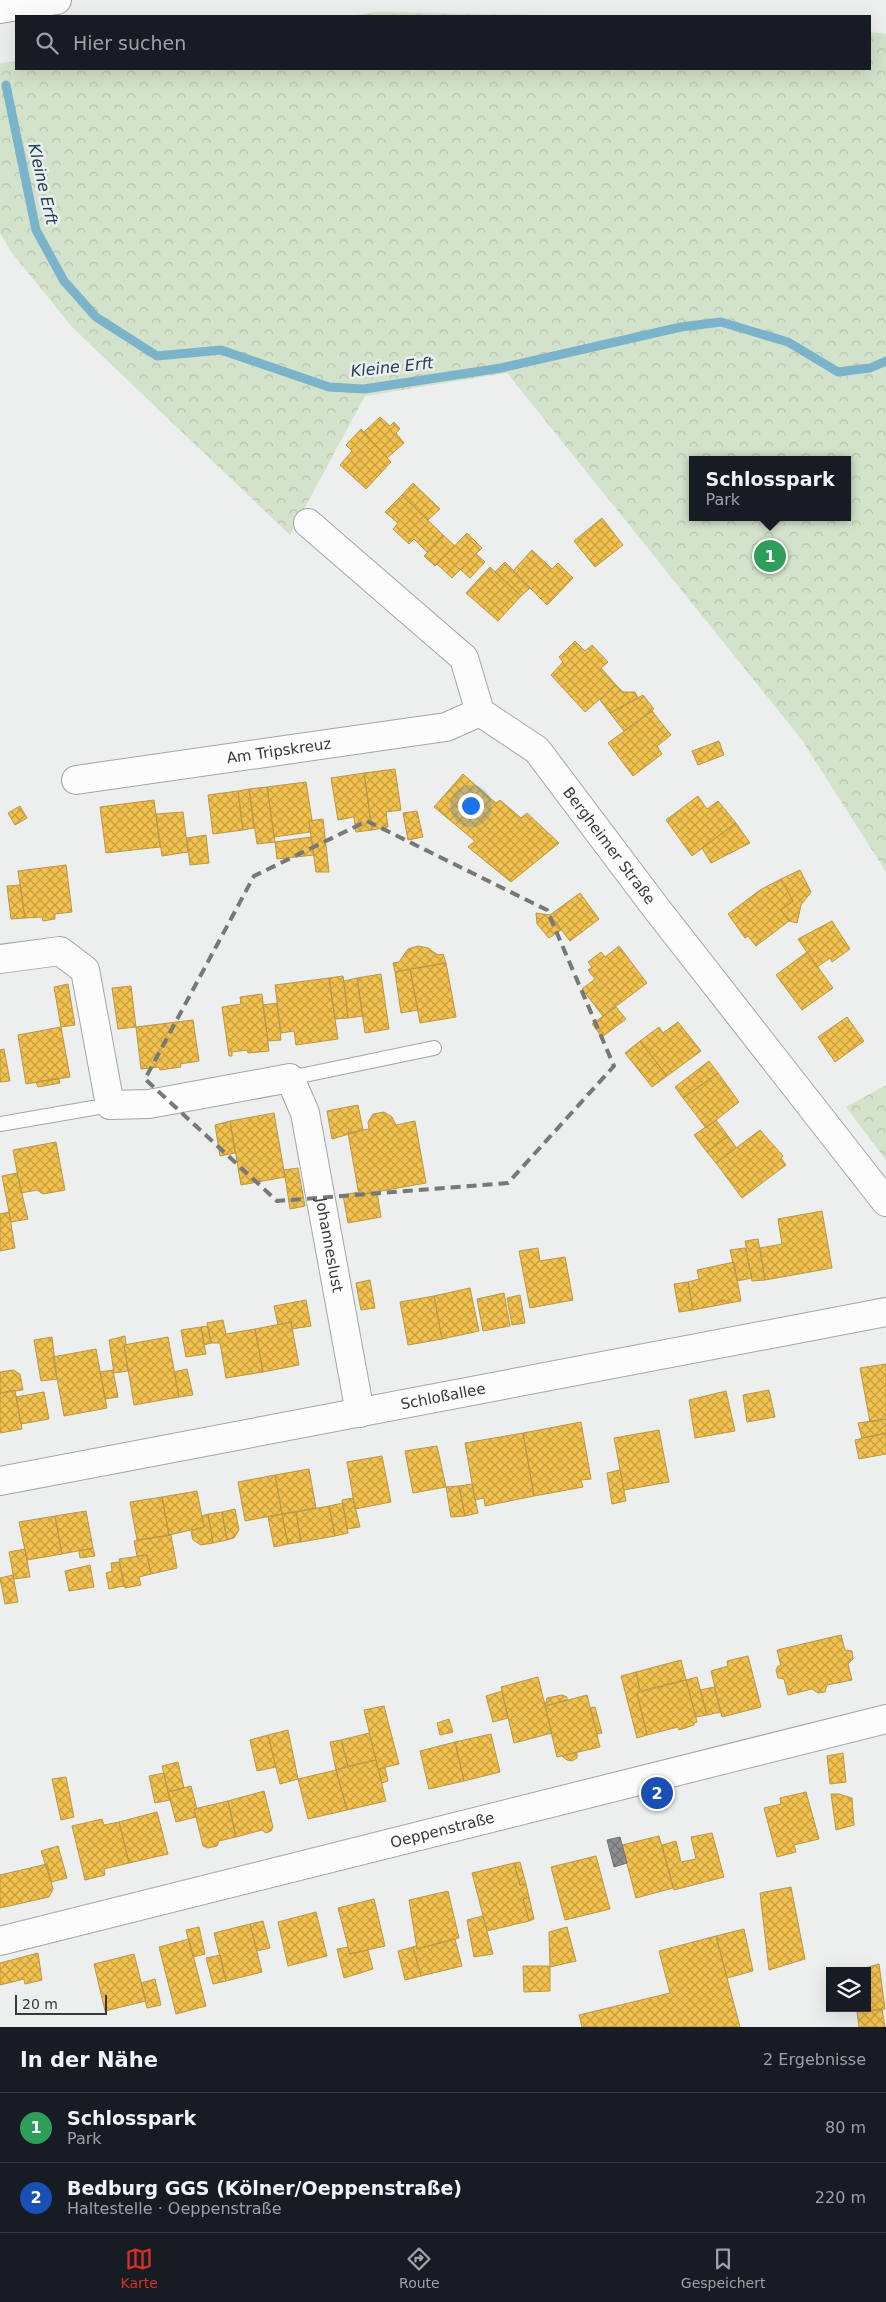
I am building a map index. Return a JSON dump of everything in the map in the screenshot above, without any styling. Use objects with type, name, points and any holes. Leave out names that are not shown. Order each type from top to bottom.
[{"type":"street","points":[[0,9],[56,0]]},
{"type":"street","points":[[308,523],[464,658],[480,712]]},
{"type":"street","name":"Am Tripskreuz","points":[[76,780],[446,726],[480,712]]},
{"type":"street","name":"Bergheimer Straße","points":[[480,712],[537,750],[656,908],[886,1202]]},
{"type":"street","points":[[0,959],[60,951],[85,970],[110,1105],[150,1104],[290,1078]]},
{"type":"street","name":"Johanneslust","points":[[290,1078],[304,1113],[360,1413]]},
{"type":"street","name":"Schloßallee","points":[[0,1480],[886,1312]]},
{"type":"street","name":"Oeppenstraße","points":[[0,1941],[886,1719]]},
{"type":"lane","points":[[290,1078],[434,1048]]},
{"type":"lane","points":[[0,1124],[110,1105]]},
{"type":"highlighted area","points":[[367,821],[547,910],[614,1066],[508,1183],[277,1201],[145,1079],[254,876]]},
{"type":"green space","points":[[379,12],[544,15],[354,15]]},
{"type":"green space","points":[[871,32],[886,34],[886,872],[802,740],[507,373],[365,396],[290,535],[73,328],[12,253],[0,233],[0,63],[15,61],[15,70],[871,70]]},
{"type":"green space","points":[[886,1085],[886,1160],[846,1107]]},
{"type":"building: Wohnen","points":[[380,417],[390,426],[394,422],[400,429],[396,433],[404,443],[387,458],[364,432]]},
{"type":"building: Wohnen","points":[[361,429],[391,462],[366,489],[340,465],[352,451],[346,445]]},
{"type":"building: Wohnen","points":[[413,483],[440,509],[428,520],[402,495]]},
{"type":"building: Wohnen","points":[[402,495],[443,535],[427,552],[414,539],[409,544],[393,529],[398,523],[385,512]]},
{"type":"building: Wohnen","points":[[602,518],[623,545],[595,567],[574,541]]},
{"type":"building: Wohnen","points":[[467,533],[482,548],[452,578],[437,564]]},
{"type":"building: Wohnen","points":[[443,535],[455,546],[435,566],[424,556]]},
{"type":"building: Wohnen","points":[[532,550],[552,569],[558,563],[573,578],[547,605],[513,571]]},
{"type":"building: Wohnen","points":[[476,554],[485,562],[470,578],[461,570]]},
{"type":"building: Wohnen","points":[[505,562],[530,588],[521,596],[495,572]]},
{"type":"building: Wohnen","points":[[490,567],[521,596],[498,621],[466,593]]},
{"type":"building: Wohnen","points":[[575,641],[585,651],[592,645],[608,662],[601,668],[616,685],[585,712],[551,675],[563,662],[559,657]]},
{"type":"building: Wohnen","points":[[616,685],[623,692],[635,692],[638,698],[610,713],[600,700]]},
{"type":"building: Wohnen","points":[[643,695],[654,709],[624,731],[610,713]]},
{"type":"building: Wohnen","points":[[652,711],[671,735],[657,746],[662,754],[633,776],[608,743]]},
{"type":"building: Wohnen","points":[[719,741],[724,755],[698,765],[692,751]]},
{"type":"building: Wohnen","points":[[395,769],[401,810],[386,812],[388,827],[372,830],[364,773]]},
{"type":"building: Wohnen","points":[[364,773],[372,830],[356,832],[354,817],[338,820],[331,778]]},
{"type":"building: Wohnen","points":[[463,774],[496,803],[500,800],[521,818],[527,813],[559,843],[511,882],[468,847],[475,841],[434,807]]},
{"type":"building: Wohnen","points":[[306,782],[312,820],[309,821],[310,832],[274,837],[267,787]]},
{"type":"building: Wohnen","points":[[267,787],[275,842],[257,844],[249,789]]},
{"type":"building: Wohnen","points":[[249,789],[254,828],[243,830],[238,791]]},
{"type":"building: Wohnen","points":[[238,791],[243,830],[213,834],[208,795]]},
{"type":"building: Wohnen","points":[[698,796],[707,809],[718,801],[736,823],[692,856],[666,820]]},
{"type":"building: Wohnen","points":[[154,800],[160,847],[106,853],[100,807]]},
{"type":"building: Wohnen","points":[[20,806],[27,818],[15,825],[8,813]]},
{"type":"building: Wohnen","points":[[417,811],[423,837],[408,840],[403,813]]},
{"type":"building: Wohnen","points":[[183,812],[188,852],[162,856],[156,814]]},
{"type":"building: Wohnen","points":[[323,819],[329,872],[316,872],[309,821]]},
{"type":"building: Wohnen","points":[[736,823],[750,843],[711,863],[702,848]]},
{"type":"building: Wohnen","points":[[206,835],[209,863],[190,865],[187,838]]},
{"type":"building: Wohnen","points":[[311,837],[314,855],[277,859],[275,842]]},
{"type":"building: Wohnen","points":[[66,865],[72,912],[55,914],[55,919],[43,921],[42,917],[25,918],[18,871]]},
{"type":"building: Wohnen","points":[[800,870],[811,892],[801,905],[797,923],[789,921],[781,910],[793,901],[781,879]]},
{"type":"building: Wohnen","points":[[781,879],[793,901],[781,910],[789,921],[756,946],[748,936],[745,938],[728,914],[760,890]]},
{"type":"building: Wohnen","points":[[20,885],[25,918],[11,919],[7,886]]},
{"type":"building: Wohnen","points":[[580,893],[599,919],[570,941],[550,915]]},
{"type":"building: Wohnen","points":[[536,913],[550,915],[561,930],[549,938],[537,924]]},
{"type":"building: Wohnen","points":[[832,921],[850,949],[832,962],[830,958],[817,967],[798,939]]},
{"type":"building: Wohnen","points":[[418,946],[428,948],[438,955],[443,954],[446,963],[395,972],[393,963],[399,962],[408,949]]},
{"type":"building: Wohnen","points":[[619,946],[647,983],[603,1016],[582,989],[595,979],[588,970],[592,967],[588,962],[601,952],[605,957]]},
{"type":"building: Wohnen","points":[[807,952],[833,988],[802,1010],[776,975]]},
{"type":"building: Wohnen","points":[[446,963],[456,1017],[420,1023],[410,969]]},
{"type":"building: Wohnen","points":[[410,969],[418,1010],[401,1013],[395,972]]},
{"type":"building: Wohnen","points":[[381,974],[389,1029],[365,1033],[357,978]]},
{"type":"building: Wohnen","points":[[343,976],[348,1018],[335,1019],[329,978]]},
{"type":"building: Wohnen","points":[[329,978],[338,1039],[296,1045],[294,1031],[281,1033],[275,985]]},
{"type":"building: Wohnen","points":[[357,978],[363,1016],[348,1018],[344,981]]},
{"type":"building: Wohnen","points":[[68,984],[75,1025],[61,1027],[54,987]]},
{"type":"building: Wohnen","points":[[131,986],[136,1027],[118,1029],[112,988]]},
{"type":"building: Wohnen","points":[[262,994],[269,1051],[248,1053],[247,1050],[232,1052],[232,1056],[229,1056],[222,1007],[241,1004],[240,997]]},
{"type":"building: Wohnen","points":[[277,1003],[281,1040],[268,1041],[263,1005]]},
{"type":"building: Wohnen","points":[[616,1007],[626,1019],[602,1037],[592,1024]]},
{"type":"building: Wohnen","points":[[847,1017],[864,1041],[835,1062],[818,1037]]},
{"type":"building: Wohnen","points":[[193,1020],[199,1061],[180,1064],[181,1067],[160,1070],[159,1067],[141,1069],[136,1027]]},
{"type":"building: Wohnen","points":[[678,1022],[701,1051],[667,1076],[640,1041],[659,1027],[663,1033]]},
{"type":"building: Wohnen","points":[[61,1027],[70,1077],[26,1084],[18,1035]]},
{"type":"building: Wohnen","points":[[640,1041],[667,1076],[652,1087],[625,1053]]},
{"type":"building: Wohnen","points":[[4,1049],[10,1081],[0,1082],[0,1050]]},
{"type":"building: Wohnen","points":[[709,1061],[718,1073],[683,1098],[675,1087]]},
{"type":"building: Wohnen","points":[[718,1073],[739,1102],[706,1128],[683,1098]]},
{"type":"building: Wohnen","points":[[59,1078],[60,1083],[38,1087],[36,1082]]},
{"type":"building: Wohnen","points":[[358,1105],[363,1130],[332,1139],[327,1111]]},
{"type":"building: Wohnen","points":[[384,1112],[392,1117],[396,1125],[415,1121],[426,1183],[359,1195],[348,1133],[369,1129],[368,1122],[373,1114]]},
{"type":"building: Wohnen","points":[[274,1113],[285,1177],[241,1185],[230,1121]]},
{"type":"building: Wohnen","points":[[716,1120],[728,1136],[707,1152],[694,1135]]},
{"type":"building: Wohnen","points":[[230,1121],[235,1153],[220,1156],[215,1125]]},
{"type":"building: Wohnen","points":[[760,1130],[783,1156],[781,1158],[786,1165],[742,1198],[716,1163]]},
{"type":"building: Wohnen","points":[[728,1136],[736,1147],[716,1163],[707,1152]]},
{"type":"building: Wohnen","points":[[56,1142],[65,1190],[43,1194],[37,1190],[21,1193],[13,1150]]},
{"type":"building: Wohnen","points":[[298,1168],[305,1206],[290,1209],[284,1170]]},
{"type":"building: Wohnen","points":[[17,1173],[28,1219],[11,1222],[2,1176]]},
{"type":"building: Wohnen","points":[[359,1192],[359,1195],[377,1192],[381,1217],[348,1223],[343,1195]]},
{"type":"building: Wohnen","points":[[822,1211],[832,1268],[765,1280],[760,1248],[782,1244],[778,1219]]},
{"type":"building: Wohnen","points":[[9,1212],[15,1248],[0,1251],[0,1214]]},
{"type":"building: Wohnen","points":[[758,1239],[765,1280],[752,1281],[745,1241]]},
{"type":"building: Wohnen","points":[[538,1248],[540,1261],[565,1257],[573,1300],[530,1308],[519,1251]]},
{"type":"building: Wohnen","points":[[745,1248],[752,1278],[737,1281],[730,1250]]},
{"type":"building: Wohnen","points":[[734,1262],[741,1301],[729,1303],[724,1300],[717,1302],[714,1306],[693,1310],[688,1282],[699,1279],[697,1270]]},
{"type":"building: Wohnen","points":[[370,1280],[375,1308],[361,1310],[356,1283]]},
{"type":"building: Wohnen","points":[[688,1282],[693,1310],[679,1312],[674,1284]]},
{"type":"building: Wohnen","points":[[470,1288],[479,1331],[442,1339],[434,1296]]},
{"type":"building: Wohnen","points":[[504,1293],[510,1326],[483,1331],[477,1299]]},
{"type":"building: Wohnen","points":[[520,1295],[525,1323],[512,1325],[507,1298]]},
{"type":"building: Wohnen","points":[[434,1296],[442,1339],[408,1345],[400,1302]]},
{"type":"building: Wohnen","points":[[306,1300],[311,1326],[292,1329],[291,1322],[278,1325],[274,1306]]},
{"type":"building: Wohnen","points":[[724,1300],[729,1303],[714,1306],[717,1302]]},
{"type":"building: Wohnen","points":[[223,1320],[226,1334],[255,1329],[263,1372],[226,1378],[220,1343],[211,1343],[207,1323]]},
{"type":"building: Wohnen","points":[[291,1322],[299,1365],[263,1372],[255,1329]]},
{"type":"building: Wohnen","points":[[208,1326],[211,1343],[204,1345],[201,1327]]},
{"type":"building: Wohnen","points":[[201,1327],[206,1354],[186,1357],[181,1330]]},
{"type":"building: Wohnen","points":[[125,1336],[126,1345],[124,1345],[128,1371],[114,1373],[109,1340]]},
{"type":"building: Wohnen","points":[[52,1337],[57,1379],[41,1381],[34,1340]]},
{"type":"building: Wohnen","points":[[168,1337],[179,1397],[134,1405],[124,1345]]},
{"type":"building: Wohnen","points":[[96,1349],[107,1408],[64,1416],[53,1357]]},
{"type":"building: Wohnen","points":[[886,1364],[886,1419],[870,1422],[860,1368]]},
{"type":"building: Wohnen","points":[[187,1369],[193,1395],[179,1397],[174,1372]]},
{"type":"building: Wohnen","points":[[13,1370],[20,1374],[23,1390],[0,1393],[0,1372]]},
{"type":"building: Wohnen","points":[[113,1370],[118,1397],[105,1399],[100,1372]]},
{"type":"building: Wohnen","points":[[15,1390],[22,1429],[0,1433],[0,1393]]},
{"type":"building: Wohnen","points":[[769,1390],[775,1417],[747,1422],[743,1395]]},
{"type":"building: Wohnen","points":[[726,1391],[735,1431],[695,1438],[689,1400]]},
{"type":"building: Wohnen","points":[[44,1392],[49,1419],[21,1424],[16,1397]]},
{"type":"building: Wohnen","points":[[886,1419],[886,1433],[862,1438],[858,1423]]},
{"type":"building: Wohnen","points":[[581,1422],[591,1479],[581,1480],[583,1487],[534,1496],[523,1433]]},
{"type":"building: Wohnen","points":[[659,1430],[669,1482],[624,1490],[614,1438]]},
{"type":"building: Wohnen","points":[[523,1433],[534,1496],[485,1506],[484,1498],[475,1500],[465,1443]]},
{"type":"building: Wohnen","points":[[886,1433],[886,1454],[859,1459],[855,1440]]},
{"type":"building: Wohnen","points":[[437,1446],[446,1487],[413,1493],[405,1451]]},
{"type":"building: Wohnen","points":[[382,1456],[391,1502],[355,1509],[347,1462]]},
{"type":"building: Wohnen","points":[[309,1469],[316,1508],[282,1514],[275,1475]]},
{"type":"building: Wohnen","points":[[620,1470],[626,1501],[612,1504],[607,1473]]},
{"type":"building: Wohnen","points":[[275,1475],[282,1514],[245,1521],[238,1482]]},
{"type":"building: Wohnen","points":[[472,1484],[478,1513],[465,1516],[459,1486]]},
{"type":"building: Wohnen","points":[[459,1486],[465,1516],[451,1517],[446,1487]]},
{"type":"building: Wohnen","points":[[197,1491],[204,1527],[169,1535],[162,1497]]},
{"type":"building: Wohnen","points":[[162,1497],[169,1535],[137,1540],[130,1502]]},
{"type":"building: Wohnen","points":[[353,1498],[360,1527],[347,1529],[342,1500]]},
{"type":"building: Wohnen","points":[[343,1503],[348,1533],[335,1536],[329,1506]]},
{"type":"building: Wohnen","points":[[329,1506],[335,1536],[301,1542],[296,1512]]},
{"type":"building: Wohnen","points":[[235,1509],[239,1530],[234,1538],[227,1540],[222,1512]]},
{"type":"building: Wohnen","points":[[86,1511],[93,1548],[62,1554],[55,1516]]},
{"type":"building: Wohnen","points":[[222,1512],[227,1540],[213,1543],[208,1514]]},
{"type":"building: Wohnen","points":[[296,1512],[301,1542],[288,1544],[282,1514]]},
{"type":"building: Wohnen","points":[[208,1514],[213,1543],[201,1545],[193,1540],[191,1531],[204,1527],[202,1516]]},
{"type":"building: Wohnen","points":[[282,1514],[288,1544],[274,1547],[268,1517]]},
{"type":"building: Wohnen","points":[[55,1516],[62,1554],[27,1560],[19,1522]]},
{"type":"building: Wohnen","points":[[171,1535],[177,1568],[151,1574],[147,1555],[137,1556],[134,1541]]},
{"type":"building: Wohnen","points":[[93,1548],[95,1556],[80,1558],[79,1551]]},
{"type":"building: Wohnen","points":[[25,1549],[30,1577],[14,1579],[9,1552]]},
{"type":"building: Wohnen","points":[[147,1555],[151,1574],[139,1577],[141,1585],[125,1588],[119,1559]]},
{"type":"building: Wohnen","points":[[119,1562],[124,1586],[109,1589],[106,1573],[112,1571],[111,1563]]},
{"type":"building: Wohnen","points":[[90,1565],[94,1587],[69,1591],[65,1571]]},
{"type":"building: Wohnen","points":[[13,1575],[18,1602],[5,1604],[0,1578]]},
{"type":"building: Wohnen","points":[[841,1635],[845,1650],[852,1651],[853,1659],[848,1664],[852,1680],[827,1685],[825,1692],[818,1693],[812,1689],[788,1695],[784,1679],[778,1678],[776,1670],[778,1666],[781,1666],[777,1650]]},
{"type":"building: Wohnen","points":[[748,1656],[761,1707],[722,1717],[711,1671],[728,1666],[727,1661]]},
{"type":"building: Wohnen","points":[[681,1660],[686,1680],[640,1691],[636,1672]]},
{"type":"building: Wohnen","points":[[636,1672],[640,1691],[637,1693],[647,1735],[637,1738],[621,1676]]},
{"type":"building: Wohnen","points":[[538,1677],[552,1733],[514,1743],[501,1687]]},
{"type":"building: Wohnen","points":[[697,1677],[707,1715],[696,1717],[686,1680]]},
{"type":"building: Wohnen","points":[[686,1680],[697,1722],[694,1725],[679,1730],[678,1727],[647,1735],[637,1693]]},
{"type":"building: Wohnen","points":[[714,1687],[721,1712],[707,1715],[700,1690]]},
{"type":"building: Wohnen","points":[[502,1691],[508,1718],[493,1722],[486,1696]]},
{"type":"building: Wohnen","points":[[562,1695],[567,1697],[567,1700],[545,1706],[547,1698]]},
{"type":"building: Wohnen","points":[[587,1695],[600,1747],[557,1757],[545,1706]]},
{"type":"building: Wohnen","points":[[384,1706],[399,1764],[378,1769],[364,1710]]},
{"type":"building: Wohnen","points":[[595,1707],[602,1733],[597,1734],[590,1708]]},
{"type":"building: Wohnen","points":[[449,1719],[453,1732],[440,1735],[437,1723]]},
{"type":"building: Wohnen","points":[[288,1730],[298,1779],[280,1784],[268,1735]]},
{"type":"building: Wohnen","points":[[369,1733],[376,1760],[348,1766],[341,1740]]},
{"type":"building: Wohnen","points":[[491,1734],[500,1772],[464,1781],[455,1742]]},
{"type":"building: Wohnen","points":[[268,1735],[276,1767],[257,1771],[250,1740]]},
{"type":"building: Wohnen","points":[[341,1740],[348,1766],[336,1770],[330,1742]]},
{"type":"building: Wohnen","points":[[455,1742],[464,1781],[429,1789],[420,1751]]},
{"type":"building: Wohnen","points":[[577,1752],[577,1758],[572,1761],[562,1756]]},
{"type":"building: Wohnen","points":[[843,1753],[846,1782],[830,1784],[827,1756]]},
{"type":"building: Wohnen","points":[[376,1760],[386,1801],[347,1810],[336,1770]]},
{"type":"building: Wohnen","points":[[178,1762],[184,1788],[168,1792],[162,1766]]},
{"type":"building: Wohnen","points":[[385,1768],[388,1781],[382,1783],[378,1769]]},
{"type":"building: Wohnen","points":[[336,1770],[347,1810],[308,1819],[298,1779]]},
{"type":"building: Wohnen","points":[[164,1773],[170,1800],[155,1803],[149,1776]]},
{"type":"building: Wohnen","points":[[66,1777],[74,1817],[61,1820],[52,1779]]},
{"type":"building: Wohnen","points":[[191,1786],[197,1809],[194,1809],[196,1817],[176,1822],[168,1792]]},
{"type":"building: Wohnen","points":[[264,1791],[273,1827],[271,1831],[266,1833],[262,1830],[236,1837],[228,1801]]},
{"type":"building: Wohnen","points":[[806,1792],[819,1839],[794,1845],[796,1852],[777,1857],[764,1808],[781,1804],[780,1798]]},
{"type":"building: Wohnen","points":[[831,1794],[852,1798],[854,1825],[836,1830]]},
{"type":"building: Wohnen","points":[[228,1801],[236,1837],[219,1841],[217,1846],[208,1848],[203,1846],[194,1809]]},
{"type":"building: Wohnen","points":[[157,1812],[168,1854],[129,1863],[119,1822]]},
{"type":"building: Wohnen","points":[[102,1819],[104,1825],[119,1822],[129,1863],[104,1869],[105,1875],[85,1880],[72,1826]]},
{"type":"building: Wohnen","points":[[712,1833],[724,1877],[674,1890],[662,1845],[676,1841],[681,1862],[696,1859],[691,1837]]},
{"type":"building: Wohnen","points":[[659,1836],[673,1888],[636,1898],[622,1845]]},
{"type":"building: Wohnen","points":[[58,1846],[67,1878],[51,1882],[41,1851]]},
{"type":"building: Wohnen","points":[[596,1856],[610,1909],[565,1920],[551,1867]]},
{"type":"building: Wohnen","points":[[520,1862],[526,1884],[520,1885],[514,1863]]},
{"type":"building: Wohnen","points":[[514,1863],[520,1885],[526,1884],[529,1897],[523,1899],[529,1921],[487,1931],[472,1873]]},
{"type":"building: Wohnen","points":[[47,1864],[53,1889],[49,1897],[0,1908],[0,1875]]},
{"type":"building: Wohnen","points":[[791,1887],[805,1959],[769,1970],[760,1893]]},
{"type":"building: Wohnen","points":[[448,1891],[459,1938],[417,1949],[409,1900]]},
{"type":"building: Wohnen","points":[[529,1897],[534,1919],[529,1921],[523,1899]]},
{"type":"building: Wohnen","points":[[374,1899],[385,1946],[350,1954],[338,1908]]},
{"type":"building: Wohnen","points":[[316,1912],[327,1956],[288,1966],[278,1922]]},
{"type":"building: Wohnen","points":[[483,1916],[493,1954],[474,1957],[467,1920]]},
{"type":"building: Wohnen","points":[[263,1921],[270,1948],[257,1951],[250,1924]]},
{"type":"building: Wohnen","points":[[250,1924],[262,1972],[226,1981],[214,1933]]},
{"type":"building: Wohnen","points":[[199,1927],[205,1954],[193,1957],[186,1930]]},
{"type":"building: Wohnen","points":[[567,1927],[576,1961],[550,1967],[549,1932]]},
{"type":"building: Wohnen","points":[[744,1929],[753,1971],[727,1978],[716,1936]]},
{"type":"building: Wohnen","points":[[716,1936],[740,2027],[582,2027],[579,2015],[670,1993],[659,1951]]},
{"type":"building: Wohnen","points":[[189,1939],[206,2006],[176,2014],[159,1947]]},
{"type":"building: Wohnen","points":[[455,1939],[462,1966],[421,1976],[413,1947],[417,1945],[417,1949]]},
{"type":"building: Wohnen","points":[[348,1947],[350,1954],[368,1950],[373,1969],[344,1978],[337,1949]]},
{"type":"building: Wohnen","points":[[413,1947],[421,1976],[405,1980],[398,1951]]},
{"type":"building: Wohnen","points":[[38,1953],[42,1980],[25,1984],[24,1979],[0,1985],[0,1963]]},
{"type":"building: Wohnen","points":[[134,1954],[146,2001],[105,2011],[94,1964]]},
{"type":"building: Wohnen","points":[[220,1955],[226,1981],[213,1984],[206,1958]]},
{"type":"building: Wohnen","points":[[879,1964],[885,2009],[871,2010],[871,1967],[868,1967]]},
{"type":"building: Wohnen","points":[[523,1966],[550,1966],[550,1991],[524,1992]]},
{"type":"building: Wohnen","points":[[155,1979],[161,2005],[147,2008],[141,1983]]},
{"type":"building: Wohnen","points":[[882,2009],[885,2027],[859,2027],[857,2012],[871,2012],[871,2010]]},
{"type":"building: Industrie","points":[[620,1837],[627,1863],[614,1867],[607,1840]]},
{"type":"waterway","name":"Kleine Erft","points":[[6,85],[36,230],[64,281],[96,317],[157,356],[221,350],[329,387],[364,389],[501,368],[681,327],[721,322],[788,342],[838,372],[870,368],[886,361]]},
{"type":"place","name":"Schlosspark","points":[[770,556]]},
{"type":"place","name":"Bedburg GGS (Kölner/Oeppenstraße)","points":[[657,1793]]}]
